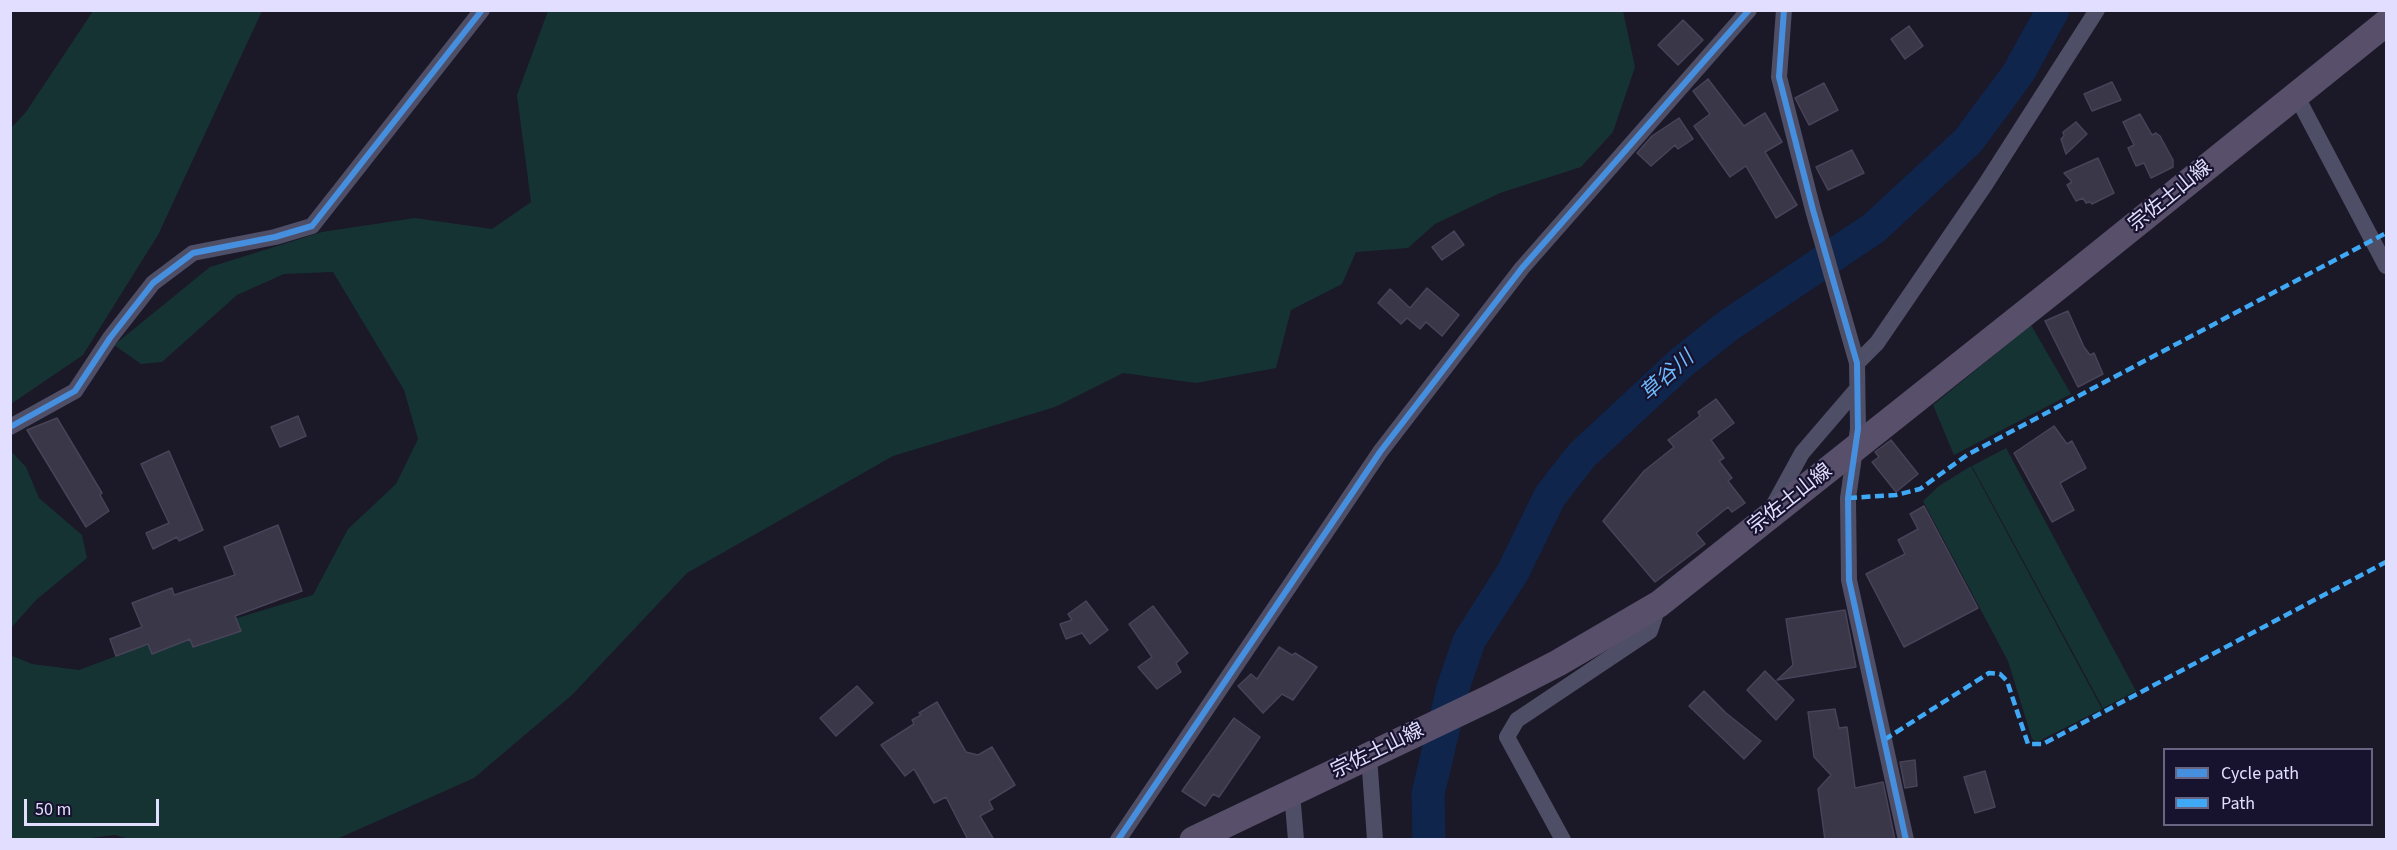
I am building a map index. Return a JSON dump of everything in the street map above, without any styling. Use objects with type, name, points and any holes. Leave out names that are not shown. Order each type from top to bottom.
[{"type":"main road","name":"宗佐土山線","points":[[1193,840],[1490,698],[1558,663],[1659,604],[2386,23]]},
{"type":"street","points":[[10,427],[75,391],[110,338],[153,283],[193,253],[275,237],[312,226],[482,10]]},
{"type":"street","points":[[1118,840],[1380,452],[1522,268],[1749,10]]},
{"type":"street","points":[[1784,10],[1779,77],[1813,210],[1857,363],[1857,448],[1848,498],[1849,580],[1906,840]]},
{"type":"street","points":[[1857,363],[1877,343],[1985,185],[2097,10]]},
{"type":"street","points":[[2296,95],[2386,266]]},
{"type":"street","points":[[1763,522],[1802,453],[1857,389]]},
{"type":"street","points":[[1563,840],[1507,737],[1517,720],[1650,631],[1659,604]]},
{"type":"street","points":[[1375,840],[1378,752]]},
{"type":"street","points":[[1292,793],[1296,840]]},
{"type":"green space","points":[[93,11],[262,11],[158,235],[83,355],[11,404],[11,128],[26,112]]},
{"type":"green space","points":[[548,11],[1623,11],[1635,67],[1613,132],[1581,167],[1500,193],[1435,224],[1408,248],[1356,252],[1342,284],[1291,310],[1276,368],[1196,383],[1123,373],[1055,407],[893,456],[687,573],[572,695],[474,778],[337,839],[133,840],[115,835],[73,840],[11,839],[10,655],[32,664],[79,670],[135,649],[313,595],[348,529],[396,484],[418,439],[404,390],[333,272],[284,274],[237,295],[162,362],[141,364],[114,345],[210,267],[322,232],[415,218],[492,229],[531,202],[517,95]]},
{"type":"green space","points":[[2031,325],[2071,394],[1954,455],[1933,405]]},
{"type":"green space","points":[[2006,448],[2136,691],[2103,708],[1972,466]]},
{"type":"green space","points":[[10,450],[26,467],[39,498],[82,535],[87,558],[36,600],[11,628]]},
{"type":"green space","points":[[1971,466],[2102,709],[2037,742],[2032,739],[2008,661],[1923,501],[1939,486]]},
{"type":"building","points":[[1683,20],[1703,40],[1678,65],[1658,45]]},
{"type":"building","points":[[1909,26],[1923,46],[1905,59],[1891,39]]},
{"type":"building","points":[[1708,79],[1744,126],[1765,113],[1782,142],[1765,152],[1797,205],[1776,218],[1746,166],[1730,177],[1694,126],[1710,114],[1693,91]]},
{"type":"building","points":[[2112,82],[2121,100],[2092,111],[2084,94]]},
{"type":"building","points":[[1824,83],[1838,110],[1809,125],[1795,98]]},
{"type":"building","points":[[2140,114],[2152,135],[2156,133],[2160,136],[2173,160],[2173,167],[2151,178],[2144,163],[2136,166],[2128,148],[2134,145],[2123,122]]},
{"type":"building","points":[[1679,118],[1693,139],[1678,149],[1675,145],[1651,166],[1637,153],[1652,136]]},
{"type":"building","points":[[2076,122],[2087,134],[2066,154],[2061,139],[2064,136],[2063,132]]},
{"type":"building","points":[[1852,150],[1864,173],[1828,190],[1816,167]]},
{"type":"building","points":[[2098,158],[2114,193],[2092,204],[2086,203],[2083,198],[2076,201],[2067,185],[2072,182],[2064,173]]},
{"type":"building","points":[[1454,231],[1464,245],[1442,260],[1432,247]]},
{"type":"building","points":[[1427,288],[1459,315],[1442,336],[1426,322],[1420,329],[1407,318],[1401,324],[1378,303],[1390,289],[1410,308]]},
{"type":"building","points":[[2068,311],[2084,347],[2090,355],[2094,353],[2103,374],[2078,387],[2045,321]]},
{"type":"building","points":[[1716,399],[1734,423],[1711,440],[1724,458],[1719,461],[1732,478],[1728,481],[1745,503],[1732,512],[1728,507],[1696,533],[1705,544],[1655,582],[1603,521],[1644,471],[1674,447],[1668,440],[1700,416],[1698,412]]},
{"type":"building","points":[[298,416],[306,436],[280,447],[271,427]]},
{"type":"building","points":[[57,418],[102,493],[100,495],[109,511],[86,527],[27,430]]},
{"type":"building","points":[[2054,426],[2067,444],[2072,441],[2086,468],[2060,483],[2074,510],[2052,522],[2014,453]]},
{"type":"building","points":[[1891,440],[1918,474],[1896,492],[1872,462],[1879,457],[1875,452]]},
{"type":"building","points":[[169,451],[203,530],[179,541],[177,537],[153,549],[146,533],[169,523],[141,464]]},
{"type":"building","points":[[1924,506],[1978,608],[1904,647],[1866,574],[1905,554],[1898,540],[1918,529],[1910,514]]},
{"type":"building","points":[[278,525],[302,591],[235,616],[241,631],[193,647],[190,639],[152,654],[148,644],[116,656],[110,639],[142,627],[132,603],[172,588],[174,595],[235,575],[224,547]]},
{"type":"building","points":[[1086,601],[1108,630],[1090,644],[1082,633],[1066,639],[1060,624],[1072,620],[1068,614]]},
{"type":"building","points":[[1153,606],[1188,653],[1176,663],[1181,672],[1157,689],[1138,667],[1152,657],[1129,624]]},
{"type":"building","points":[[1845,610],[1856,667],[1777,680],[1793,665],[1786,619]]},
{"type":"building","points":[[1279,647],[1292,655],[1295,653],[1317,667],[1293,700],[1282,694],[1263,713],[1238,686],[1251,674],[1257,679]]},
{"type":"building","points":[[1765,671],[1794,700],[1776,720],[1747,690]]},
{"type":"building","points":[[857,686],[873,703],[836,736],[820,718]]},
{"type":"building","points":[[1704,691],[1726,713],[1761,741],[1744,759],[1689,706]]},
{"type":"building","points":[[937,702],[966,752],[978,755],[992,747],[1015,785],[989,801],[993,809],[980,816],[994,840],[968,840],[946,797],[934,803],[914,769],[905,776],[881,745],[914,724],[912,720],[921,715],[919,713]]},
{"type":"building","points":[[1835,709],[1839,728],[1847,727],[1855,788],[1883,782],[1895,840],[1825,840],[1818,789],[1831,775],[1814,757],[1808,712]]},
{"type":"building","points":[[1234,718],[1260,737],[1219,797],[1213,794],[1205,806],[1182,791]]},
{"type":"building","points":[[1915,760],[1917,786],[1905,788],[1900,762]]},
{"type":"building","points":[[1985,771],[1995,807],[1975,813],[1964,777]]},
{"type":"waterway","name":"草谷川","points":[[1429,840],[1428,794],[1453,688],[1469,641],[1513,572],[1550,496],[1582,455],[1682,362],[1729,325],[1874,228],[1968,141],[2019,72],[2053,10]]},
{"type":"marked path","points":[[1848,498],[1896,495],[1920,489],[1967,455],[2386,233]]},
{"type":"marked path","points":[[1884,740],[1989,673],[2000,674],[2007,681],[2028,744],[2043,744],[2386,562]]},
{"type":"cycle path","points":[[10,427],[75,391],[110,338],[153,283],[193,253],[275,237],[312,226],[482,10]]},
{"type":"cycle path","points":[[1118,840],[1380,452],[1522,268],[1749,10]]},
{"type":"cycle path","points":[[1784,10],[1779,77],[1813,210],[1857,363],[1858,429],[1848,498],[1849,580],[1906,840]]}]
